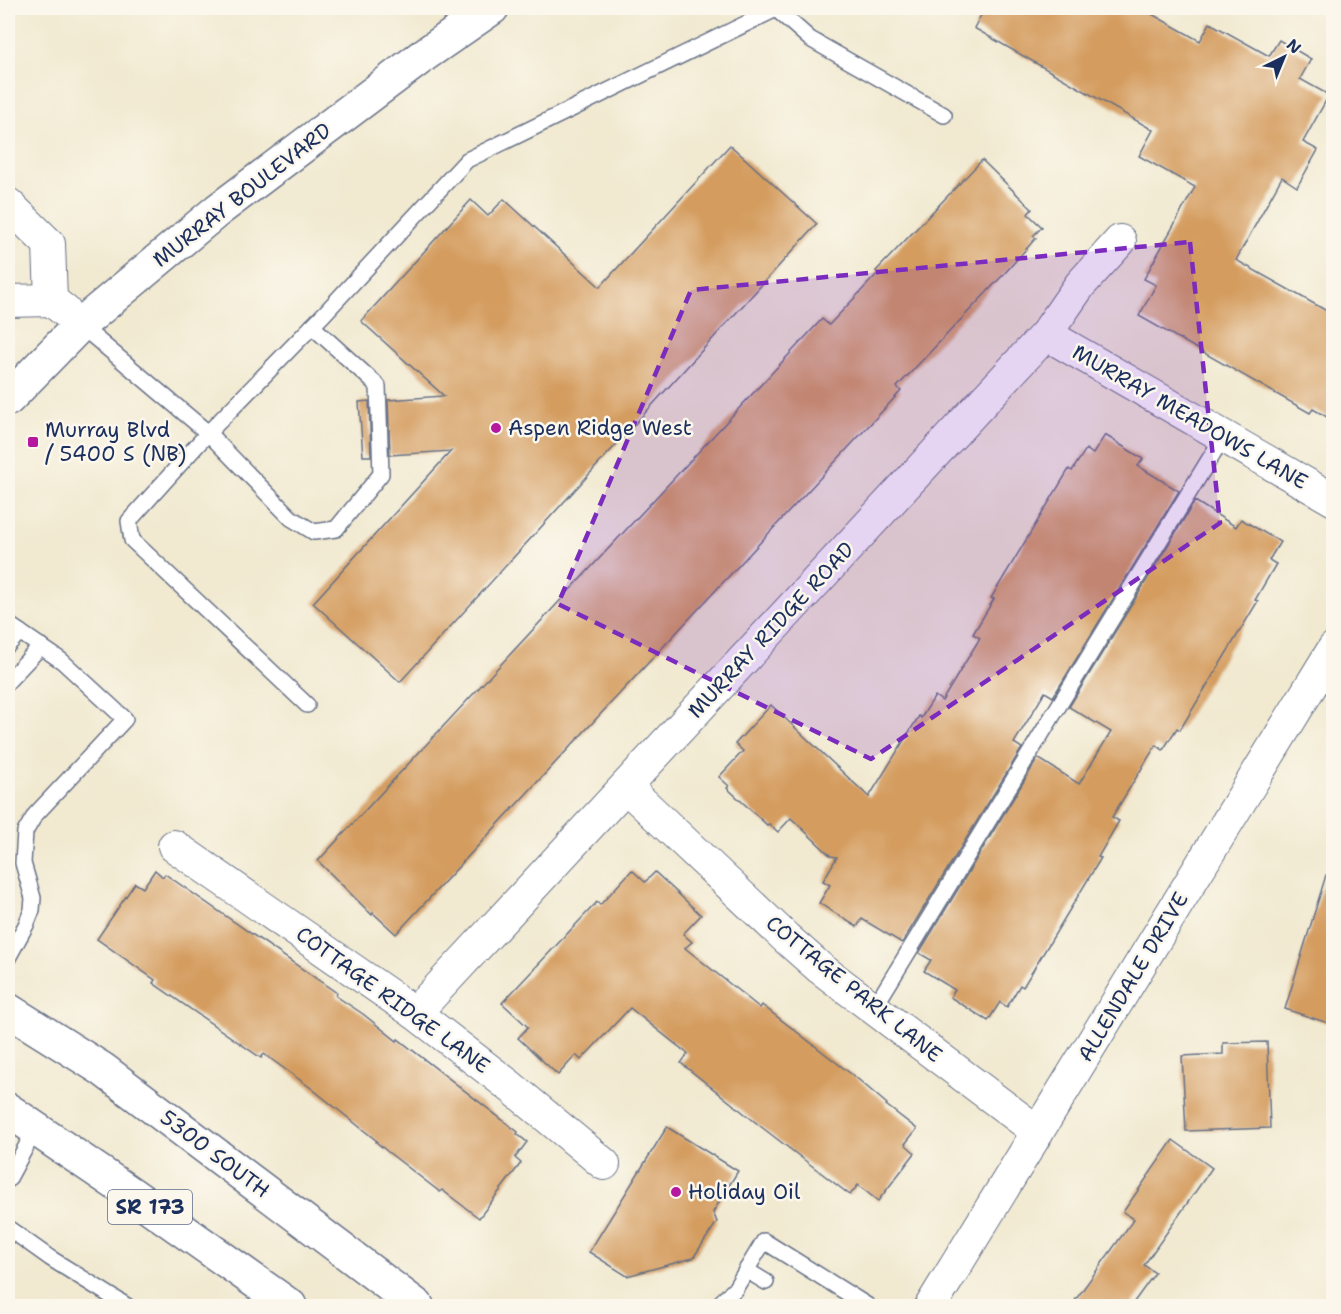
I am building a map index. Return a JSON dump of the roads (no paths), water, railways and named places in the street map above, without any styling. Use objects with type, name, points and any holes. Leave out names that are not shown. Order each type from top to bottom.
[{"type":"main road","name":"MURRAY BOULEVARD","points":[[8,399],[80,325],[218,210],[424,55],[492,8]]},
{"type":"main road","name":"5300 SOUTH","points":[[8,1010],[102,1069],[417,1306]]},
{"type":"main road","name":"SR 173","points":[[8,1110],[290,1306]]},
{"type":"street","points":[[8,204],[49,244],[51,300]]},
{"type":"street","name":"MURRAY RIDGE ROAD","points":[[415,1013],[1046,334],[1080,285],[1120,242]]},
{"type":"street","points":[[8,301],[51,300],[80,325]]},
{"type":"street","name":"MURRAY MEADOWS LANE","points":[[1046,334],[1334,500]]},
{"type":"street","name":"ALLENDALE DRIVE","points":[[931,1306],[1334,648]]},
{"type":"street","name":"COTTAGE PARK LANE","points":[[626,787],[820,968],[1038,1132]]},
{"type":"street","name":"COTTAGE RIDGE LANE","points":[[174,846],[415,1013],[511,1087],[604,1164]]},
{"type":"lane","points":[[307,705],[132,540],[129,521],[208,433],[312,326],[467,160],[776,8],[810,39],[944,115]]},
{"type":"lane","points":[[80,325],[208,433],[291,518],[314,532],[336,529],[381,474],[378,386],[312,326]]},
{"type":"lane","points":[[874,1008],[1223,436]]},
{"type":"lane","points":[[8,645],[14,628],[62,661],[125,719],[35,815],[25,832],[23,863],[33,898],[32,910],[8,958]]},
{"type":"lane","points":[[8,681],[40,646]]},
{"type":"lane","points":[[8,859],[23,863]]},
{"type":"lane","points":[[8,1180],[36,1128]]},
{"type":"lane","points":[[8,1228],[50,1258],[128,1306]]},
{"type":"lane","points":[[722,1305],[764,1241],[848,1301],[868,1306]]},
{"type":"lane","points":[[746,1270],[766,1282]]},
{"type":"place","name":"Aspen Ridge West","points":[[496,428]]},
{"type":"place","name":"Murray Blvd / 5400 S (NB)","points":[[33,442]]},
{"type":"place","name":"Holiday Oil","points":[[676,1192]]}]
